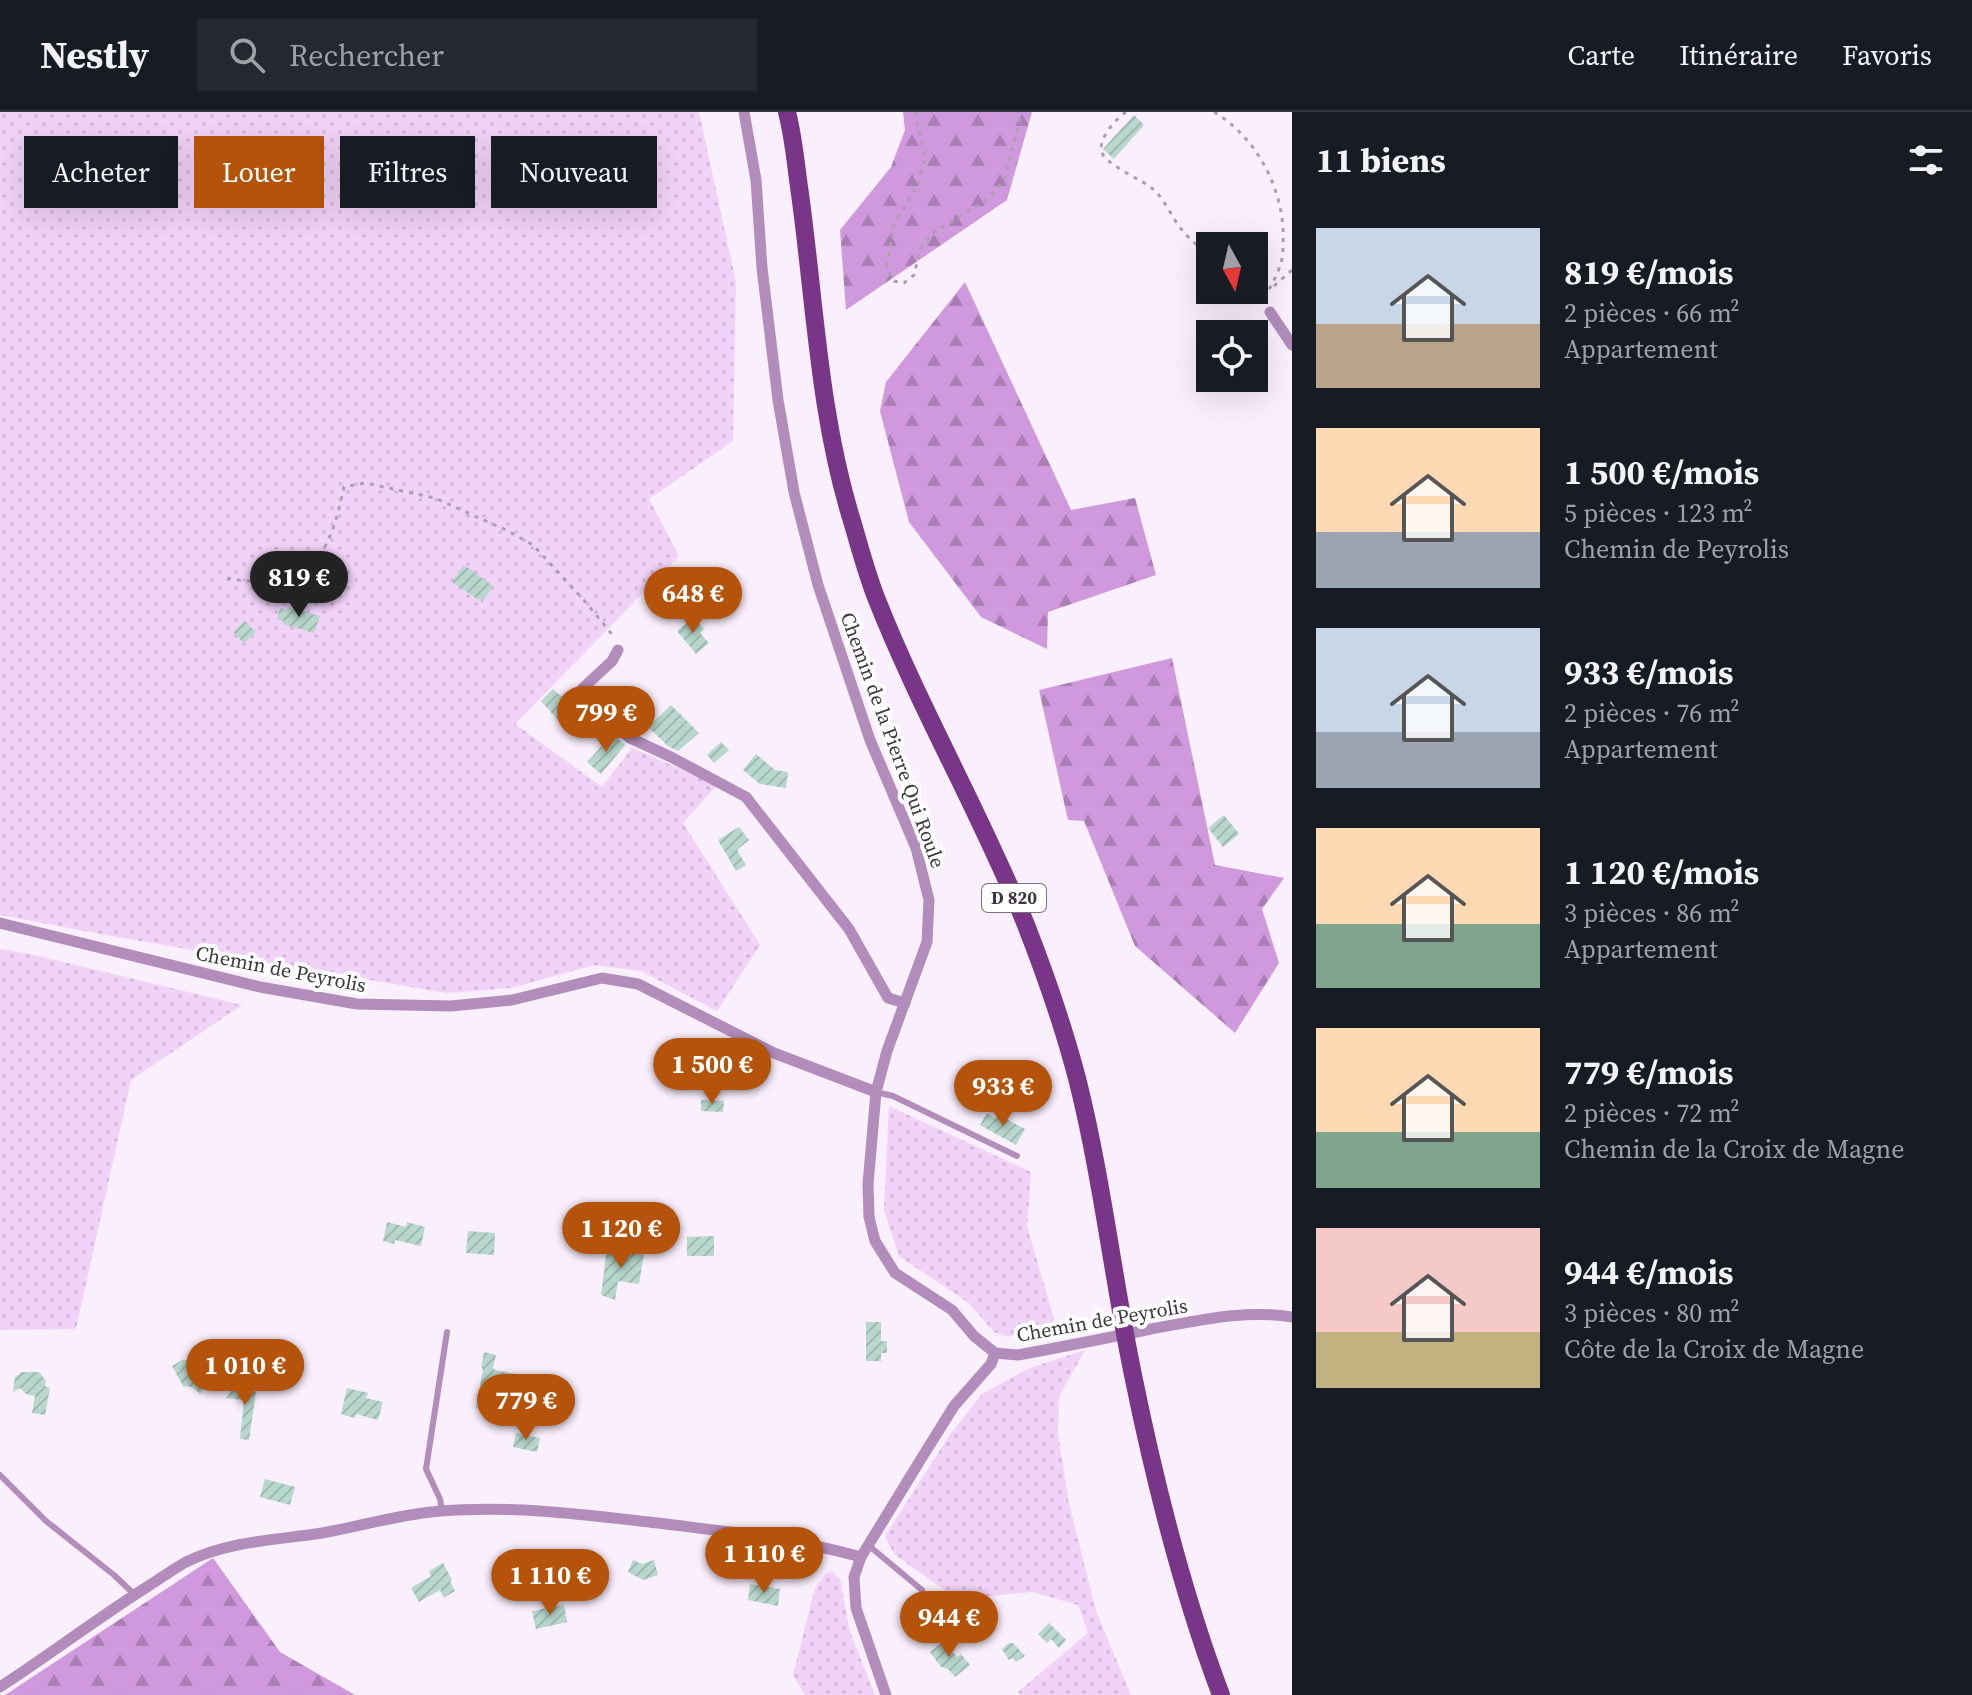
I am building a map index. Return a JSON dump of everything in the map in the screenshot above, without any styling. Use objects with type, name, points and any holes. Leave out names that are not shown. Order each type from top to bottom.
[{"type":"main road","name":"D 820","points":[[787,112],[831,434],[850,517],[876,597],[908,673],[989,842],[1025,923],[1054,1001],[1078,1083],[1094,1156],[1133,1375],[1156,1478],[1182,1576],[1221,1695]]},
{"type":"street","name":"Chemin de la Pierre Qui Roule","points":[[744,112],[756,180],[762,268],[778,400],[794,492],[818,585],[870,740],[916,848],[929,900],[927,942],[887,1051],[876,1092]]},
{"type":"street","points":[[1270,312],[1292,345]]},
{"type":"street","points":[[618,650],[612,661],[582,689],[584,699],[630,738],[746,797],[849,929],[888,998],[905,1003]]},
{"type":"street","name":"Chemin de Peyrolis","points":[[0,923],[260,987],[357,1004],[451,1006],[512,1000],[602,978],[638,984],[774,1053],[876,1092],[868,1184],[869,1217],[875,1241],[895,1273],[952,1310],[974,1336],[995,1353],[1018,1355],[1183,1323],[1253,1314],[1292,1317]]},
{"type":"street","points":[[886,1695],[856,1608],[854,1577],[868,1545],[954,1406],[991,1364],[995,1353]]},
{"type":"street","points":[[0,1687],[186,1562],[218,1549],[374,1521],[442,1511],[564,1513],[768,1536],[861,1557]]},
{"type":"lane","points":[[876,1092],[893,1096],[1017,1156]]},
{"type":"lane","points":[[442,1511],[440,1499],[426,1469],[447,1332]]},
{"type":"lane","points":[[0,1475],[46,1521],[135,1595]]},
{"type":"lane","points":[[868,1545],[922,1590]]},
{"type":"path","points":[[915,112],[925,158],[919,183],[893,226],[887,267],[894,281],[904,283],[914,275],[920,250],[933,233],[985,201],[1004,181],[1022,112]]},
{"type":"path","points":[[1126,112],[1117,118],[1101,143],[1102,154],[1156,191],[1183,231],[1196,243]]},
{"type":"path","points":[[1214,112],[1249,143],[1268,172],[1280,200],[1284,229],[1282,261],[1268,292]]},
{"type":"path","points":[[1270,289],[1292,270]]},
{"type":"path","points":[[1264,304],[1270,312]]},
{"type":"path","points":[[227,578],[242,582],[300,573],[320,556],[335,524],[344,487],[365,483],[435,498],[533,545],[614,635],[618,650]]},
{"type":"shaded area","points":[[0,112],[699,112],[736,282],[733,441],[649,499],[679,556],[515,724],[602,787],[632,748],[717,785],[683,823],[760,945],[717,1011],[641,971],[594,965],[511,988],[446,993],[0,915]]},
{"type":"shaded area","points":[[0,949],[242,1005],[131,1080],[76,1329],[0,1330]]},
{"type":"shaded area","points":[[889,1106],[1031,1172],[1027,1226],[1055,1323],[1038,1333],[1004,1336],[994,1332],[969,1303],[899,1256],[884,1210]]},
{"type":"shaded area","points":[[1085,1350],[1059,1396],[1058,1434],[1069,1504],[1096,1611],[1131,1695],[1021,1695],[1018,1692],[1088,1633],[1078,1605],[1032,1592],[957,1599],[894,1554],[885,1536],[949,1436],[982,1394],[1030,1368]]},
{"type":"shaded area","points":[[833,1572],[840,1579],[850,1632],[875,1695],[805,1695],[793,1675],[815,1588],[826,1573]]},
{"type":"green space","points":[[903,112],[1032,112],[1007,200],[846,310],[840,230],[891,167],[905,130]]},
{"type":"green space","points":[[965,282],[1071,510],[1135,498],[1156,575],[1048,612],[1047,649],[981,617],[909,522],[880,411],[886,382]]},
{"type":"green space","points":[[1172,658],[1215,865],[1284,878],[1262,909],[1279,963],[1235,1033],[1135,946],[1084,821],[1068,820],[1039,690]]},
{"type":"green space","points":[[213,1558],[280,1652],[355,1695],[5,1695]]},
{"type":"building","points":[[1134,115],[1144,125],[1114,159],[1103,149]]},
{"type":"building","points":[[464,565],[493,586],[482,602],[452,582]]},
{"type":"building","points":[[288,607],[320,616],[314,633],[277,620],[280,608],[287,610]]},
{"type":"building","points":[[693,617],[704,629],[700,633],[709,643],[696,654],[677,631]]},
{"type":"building","points":[[245,621],[256,632],[244,643],[233,632]]},
{"type":"building","points":[[553,689],[567,701],[570,697],[582,710],[564,727],[541,701]]},
{"type":"building","points":[[671,705],[699,733],[678,751],[648,727]]},
{"type":"building","points":[[613,734],[625,745],[601,774],[587,762]]},
{"type":"building","points":[[721,742],[729,750],[714,763],[707,755]]},
{"type":"building","points":[[756,754],[775,770],[788,772],[786,788],[760,784],[743,770]]},
{"type":"building","points":[[1224,815],[1239,834],[1223,847],[1208,828]]},
{"type":"building","points":[[739,827],[749,840],[737,850],[746,865],[736,871],[718,840]]},
{"type":"building","points":[[701,1100],[724,1101],[723,1112],[701,1111]]},
{"type":"building","points":[[987,1113],[996,1119],[999,1115],[1025,1129],[1016,1145],[980,1125]]},
{"type":"building","points":[[387,1222],[406,1227],[407,1222],[425,1227],[421,1246],[395,1240],[394,1244],[383,1241]]},
{"type":"building","points":[[468,1231],[495,1233],[494,1255],[466,1253]]},
{"type":"building","points":[[714,1236],[714,1256],[687,1256],[687,1237]]},
{"type":"building","points":[[607,1248],[644,1253],[639,1284],[618,1281],[615,1300],[601,1295]]},
{"type":"building","points":[[866,1322],[881,1322],[881,1341],[887,1341],[887,1353],[881,1353],[881,1361],[866,1361]]},
{"type":"building","points":[[484,1352],[496,1355],[495,1370],[526,1376],[524,1395],[513,1393],[511,1404],[497,1400],[496,1406],[489,1404],[488,1410],[476,1408]]},
{"type":"building","points":[[201,1355],[215,1365],[212,1369],[217,1373],[200,1394],[193,1387],[183,1386],[172,1366],[182,1360],[200,1361]]},
{"type":"building","points":[[22,1372],[39,1372],[46,1381],[45,1386],[50,1388],[45,1415],[32,1413],[35,1396],[26,1394],[20,1388],[13,1392],[15,1377]]},
{"type":"building","points":[[239,1381],[256,1392],[249,1440],[240,1439],[244,1400],[226,1398]]},
{"type":"building","points":[[347,1388],[368,1393],[366,1398],[383,1402],[378,1420],[356,1414],[355,1418],[341,1414]]},
{"type":"building","points":[[516,1433],[540,1438],[537,1452],[513,1447]]},
{"type":"building","points":[[265,1479],[295,1487],[290,1505],[260,1497]]},
{"type":"building","points":[[633,1560],[642,1564],[654,1560],[658,1575],[643,1580],[628,1572]]},
{"type":"building","points":[[443,1563],[455,1591],[444,1598],[440,1590],[419,1602],[411,1588],[431,1576],[429,1571]]},
{"type":"building","points":[[750,1584],[780,1589],[778,1606],[748,1600]]},
{"type":"building","points":[[564,1605],[567,1622],[536,1629],[532,1611]]},
{"type":"building","points":[[1049,1623],[1066,1640],[1059,1648],[1051,1639],[1047,1643],[1038,1634]]},
{"type":"building","points":[[944,1641],[957,1657],[961,1654],[970,1665],[955,1677],[948,1669],[941,1667],[930,1652]]},
{"type":"building","points":[[1013,1643],[1025,1656],[1016,1662],[1012,1658],[1009,1660],[1002,1649]]}]
